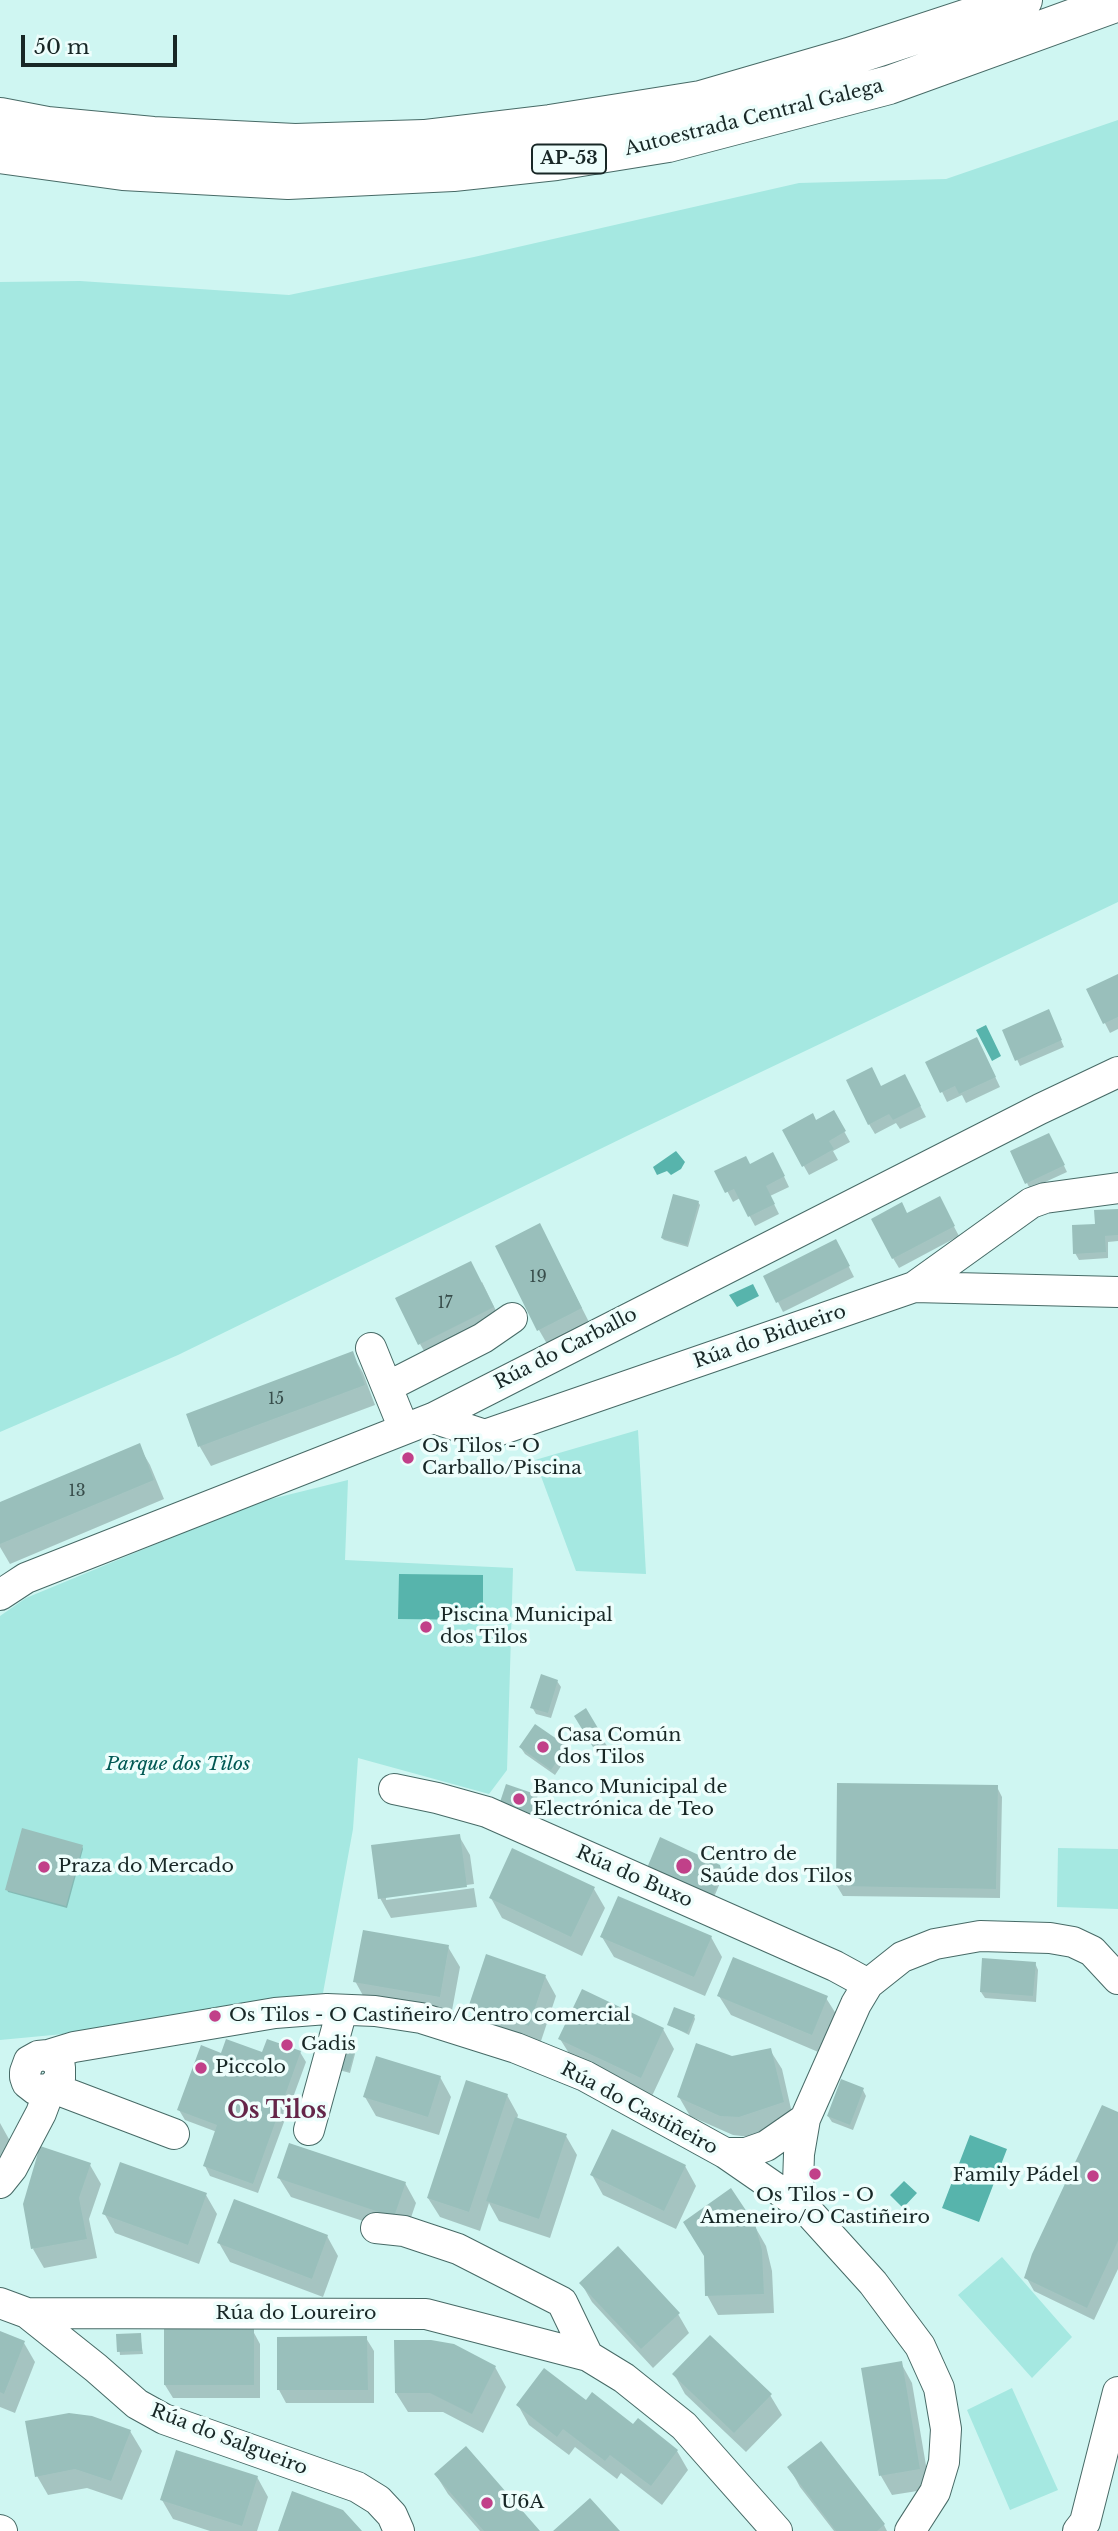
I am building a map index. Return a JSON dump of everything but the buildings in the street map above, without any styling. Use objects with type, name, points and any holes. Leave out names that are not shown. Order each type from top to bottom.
[{"type":"highway","name":"Autoestrada Central Galega","points":[[0,117],[47,125],[153,136],[295,143],[424,139],[512,129],[701,100],[849,57],[1023,0]]},
{"type":"highway","name":"Autoestrada Central Galega","points":[[0,154],[123,171],[288,180],[453,172],[556,161],[668,143],[889,85],[1118,2]]},
{"type":"street","name":"Rúa do Carballo","points":[[0,1595],[26,1578],[433,1418],[1015,1121],[1118,1072]]},
{"type":"street","points":[[914,1287],[1031,1203],[1045,1198],[1118,1188]]},
{"type":"street","name":"Rúa do Bidueiro","points":[[433,1418],[485,1435],[914,1287],[1118,1292]]},
{"type":"street","points":[[387,1387],[483,1338],[512,1318]]},
{"type":"street","points":[[372,1348],[404,1429]]},
{"type":"street","name":"Rúa do Buxo","points":[[394,1789],[487,1812],[823,1961],[868,1984]]},
{"type":"street","points":[[806,2209],[798,2184],[799,2154],[805,2119],[856,2004],[868,1984],[902,1957],[935,1944],[980,1937],[1050,1938],[1073,1941],[1092,1951],[1118,1979]]},
{"type":"street","points":[[309,2130],[342,2010]]},
{"type":"street","name":"Rúa do Castiñeiro","points":[[25,2061],[74,2047],[275,2013],[342,2010],[375,2011],[421,2018],[516,2048],[585,2076],[725,2153],[806,2209],[873,2283],[920,2346],[939,2388],[946,2429],[944,2462],[935,2492],[910,2531]]},
{"type":"street","name":"Rúa do Castiñeiro","points":[[25,2061],[57,2062],[61,2073],[57,2084],[51,2089]]},
{"type":"street","points":[[0,2183],[12,2168],[51,2089],[174,2134]]},
{"type":"street","points":[[725,2153],[746,2152],[766,2146],[805,2119]]},
{"type":"street","points":[[376,2228],[404,2231],[458,2249],[562,2302],[588,2356]]},
{"type":"street","name":"Rúa do Loureiro","points":[[13,2308],[426,2314],[588,2356],[624,2378],[684,2426],[777,2531]]},
{"type":"street","name":"Rúa do Salgueiro","points":[[13,2308],[96,2368],[137,2404],[164,2419],[358,2487],[392,2515],[399,2531]]},
{"type":"street","points":[[1078,2531],[1085,2522],[1118,2392]]},
{"type":"green space","points":[[1118,120],[1118,902],[635,1132],[178,1355],[0,1432],[0,282],[80,281],[289,295],[474,257],[799,183],[946,179]]},
{"type":"green space","points":[[638,1430],[646,1574],[576,1571],[535,1460]]},
{"type":"green space","name":"Parque dos Tilos","points":[[348,1480],[345,1560],[513,1568],[507,1770],[489,1794],[358,1758],[353,1829],[323,1993],[74,2033],[0,2040],[0,1616],[26,1598],[255,1503]]},
{"type":"green space","points":[[1058,1848],[1118,1849],[1118,1909],[1057,1907]]},
{"type":"green space","points":[[1002,2257],[1072,2337],[1032,2378],[958,2295]]},
{"type":"green space","points":[[1012,2388],[1058,2490],[1010,2510],[967,2410]]},
{"type":"shaded area","points":[[986,1025],[1001,1056],[992,1061],[976,1030]]},
{"type":"shaded area","points":[[676,1151],[685,1162],[681,1169],[671,1175],[667,1171],[657,1175],[653,1167]]},
{"type":"shaded area","points":[[753,1284],[759,1296],[737,1307],[729,1295]]},
{"type":"shaded area","points":[[399,1574],[483,1575],[483,1620],[398,1619]]},
{"type":"shaded area","points":[[970,2135],[1007,2149],[979,2222],[942,2208]]},
{"type":"shaded area","points":[[904,2181],[917,2193],[903,2208],[890,2195]]},
{"type":"place","name":"Os Tilos - O Carballo/Piscina","points":[[408,1458]]},
{"type":"place","name":"Piscina Municipal dos Tilos","points":[[426,1627]]},
{"type":"place","name":"Casa Común dos Tilos","points":[[543,1747]]},
{"type":"place","name":"Banco Municipal de Electrónica de Teo","points":[[519,1799]]},
{"type":"place","name":"Centro de Saúde dos Tilos","points":[[684,1866]]},
{"type":"place","name":"Praza do Mercado","points":[[44,1867]]},
{"type":"place","name":"Os Tilos - O Castiñeiro/Centro comercial","points":[[215,2016]]},
{"type":"place","name":"Gadis","points":[[287,2045]]},
{"type":"place","name":"Piccolo","points":[[201,2068]]},
{"type":"place","name":"Os Tilos - O Ameneiro/O Castiñeiro","points":[[815,2174]]},
{"type":"place","name":"Family Pádel","points":[[1093,2176]]},
{"type":"place","name":"U6A","points":[[487,2503]]},
{"type":"district","name":"Os Tilos","points":[[277,2112]]}]
